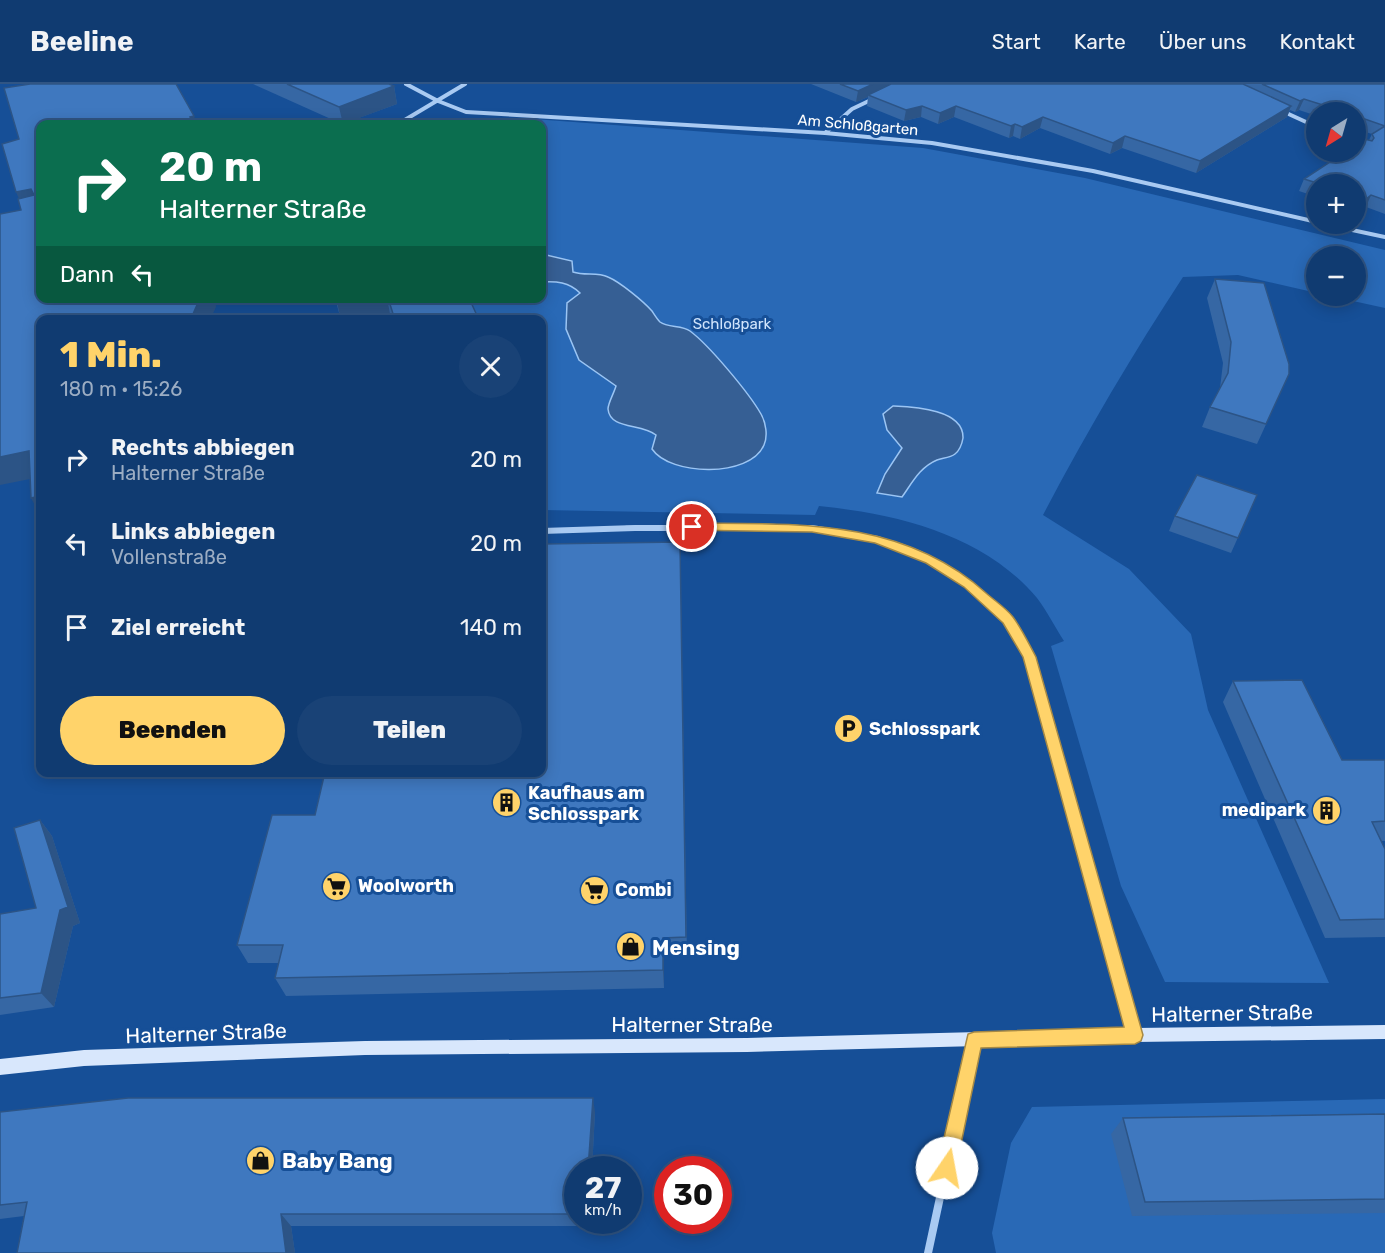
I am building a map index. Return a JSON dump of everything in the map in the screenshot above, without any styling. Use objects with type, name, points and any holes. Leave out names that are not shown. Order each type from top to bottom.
[{"type":"main road","name":"Halterner Straße","points":[[0,1067],[84,1058],[365,1048],[747,1045],[1135,1035],[1385,1032]]},
{"type":"street","name":"Am Schloßgarten","points":[[406,84],[438,101],[466,111],[932,143],[1093,171],[1306,219]]},
{"type":"street","points":[[405,120],[465,84]]},
{"type":"street","points":[[825,134],[852,109],[883,94]]},
{"type":"street","points":[[1276,108],[1306,122]]},
{"type":"street","points":[[1366,233],[1385,237]]},
{"type":"street","points":[[546,531],[635,528],[812,528],[878,539],[930,560],[968,584],[1008,620],[1030,657],[1135,1035]]},
{"type":"street","points":[[928,1253],[974,1040]]},
{"type":"green space","name":"Schloßpark","points":[[520,118],[923,148],[1085,178],[1306,231],[1306,234],[1318,234],[1385,250],[1385,308],[1366,304],[1366,246],[1306,246],[1306,290],[1238,275],[1183,277],[1110,394],[1043,515],[1129,569],[1191,634],[1208,710],[1329,983],[1165,982],[1121,886],[1051,646],[1064,641],[1037,598],[1016,576],[992,558],[966,543],[909,522],[819,506],[815,515],[546,510],[546,315],[388,315],[451,303],[546,303],[546,120],[507,120]]},
{"type":"green space","points":[[1385,1099],[1385,1253],[996,1253],[992,1233],[1011,1143],[1032,1107]]},
{"type":"shaded area","points":[[546,255],[572,261],[573,272],[613,279],[643,302],[660,322],[690,331],[728,370],[761,414],[766,438],[756,456],[727,468],[709,470],[675,464],[661,458],[652,449],[656,435],[614,420],[608,409],[616,386],[579,360],[566,329],[567,303],[580,293],[571,286],[546,282]]},
{"type":"shaded area","points":[[893,406],[925,409],[947,415],[961,428],[963,438],[957,452],[926,467],[902,497],[877,493],[885,474],[902,448],[887,430],[883,414]]},
{"type":"building","points":[[30,84],[176,84],[194,116],[190,117],[192,120],[36,120],[36,303],[198,303],[193,314],[196,315],[36,315],[36,497],[31,498],[29,451],[0,457],[0,214],[21,210],[18,199],[34,195],[31,189],[16,192],[2,144],[19,139],[4,88]]},
{"type":"building","points":[[287,84],[389,84],[394,86],[339,107]]},
{"type":"building","points":[[840,84],[873,84],[858,91]]},
{"type":"building","points":[[891,84],[1243,84],[1291,106],[1200,161],[1125,136],[1113,143],[1043,117],[1022,127],[1015,124],[1011,126],[956,106],[940,113],[922,106],[906,110],[868,95]]},
{"type":"building","points":[[1262,84],[1385,84],[1385,126],[1366,119],[1366,102],[1313,102],[1304,99],[1300,101]]},
{"type":"building","points":[[1385,126],[1385,200],[1371,195],[1366,199],[1366,174],[1312,174],[1330,162],[1366,162],[1366,140],[1372,141],[1374,138],[1372,134]]},
{"type":"building","points":[[1215,279],[1264,283],[1289,364],[1289,374],[1266,424],[1210,407],[1228,373],[1231,342]]},
{"type":"building","points":[[390,303],[471,303],[477,315],[393,315]]},
{"type":"building","points":[[1197,475],[1257,495],[1238,538],[1175,516]]},
{"type":"building","name":"Kaufhaus am Schlosspark","points":[[680,542],[686,937],[663,938],[663,970],[275,978],[283,945],[237,945],[272,815],[315,815],[324,777],[546,777],[546,544]]},
{"type":"building","name":"medipark","points":[[1302,680],[1342,760],[1385,760],[1385,821],[1372,822],[1385,849],[1385,919],[1340,920],[1233,681]]},
{"type":"building","points":[[40,820],[68,907],[60,910],[41,993],[0,998],[0,914],[36,908],[14,828]]},
{"type":"building","points":[[128,1098],[593,1098],[589,1156],[564,1156],[564,1214],[281,1214],[286,1253],[17,1253],[27,1202],[0,1205],[0,1112]]},
{"type":"building","points":[[1385,1114],[1385,1199],[1145,1202],[1123,1118]]},
{"type":"place","name":"Schlosspark","points":[[848,729]]},
{"type":"place","name":"Kaufhaus am Schlosspark","points":[[507,803]]},
{"type":"place","name":"medipark","points":[[1327,810]]},
{"type":"place","name":"Woolworth","points":[[337,886]]},
{"type":"place","name":"Combi","points":[[594,890]]},
{"type":"place","name":"Mensing","points":[[631,947]]},
{"type":"place","name":"Baby Bang","points":[[261,1160]]},
{"type":"route","points":[[692,527],[812,528],[878,539],[930,560],[968,584],[1008,620],[1030,657],[1135,1035],[974,1040],[947,1168]]}]
